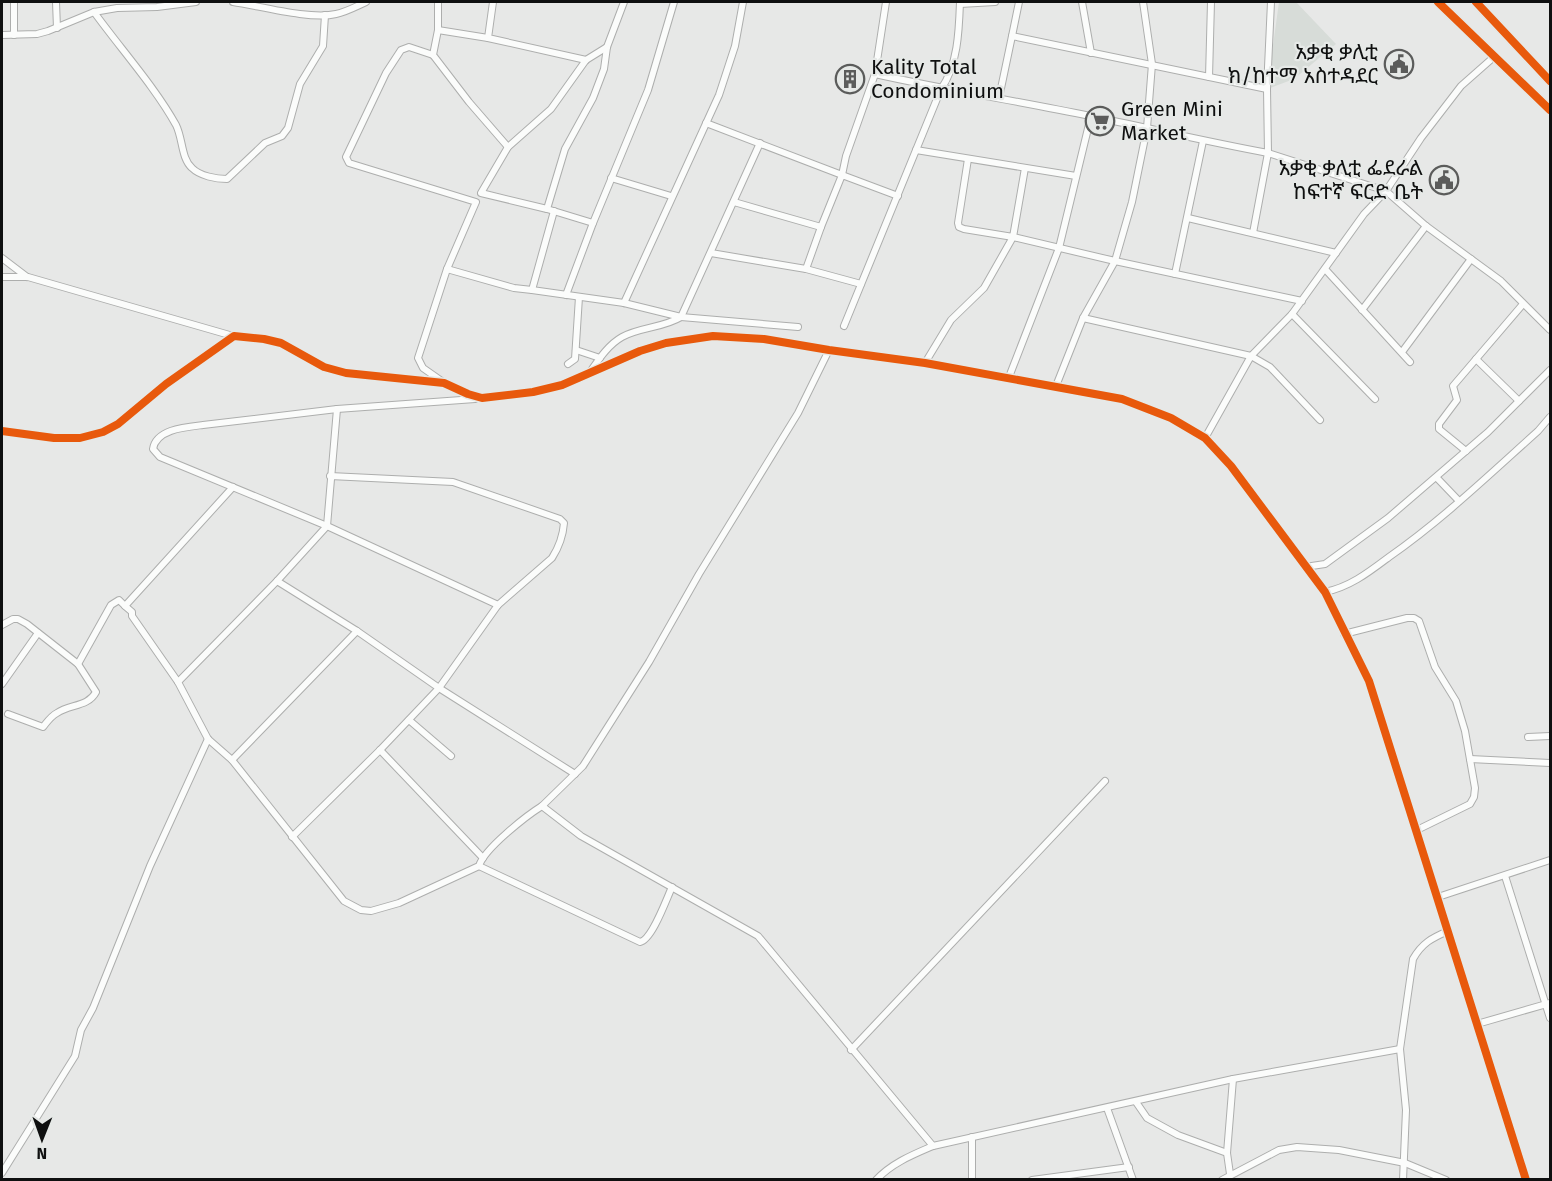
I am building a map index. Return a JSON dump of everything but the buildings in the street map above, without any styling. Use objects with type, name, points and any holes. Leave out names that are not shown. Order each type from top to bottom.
[{"type":"main road","points":[[1438,2],[1551,110]]},
{"type":"main road","points":[[1476,2],[1551,81]]},
{"type":"street","points":[[14,2],[14,35]]},
{"type":"street","points":[[56,2],[57,28]]},
{"type":"street","points":[[2,35],[37,34],[94,12],[117,8],[157,7],[196,2]]},
{"type":"street","points":[[233,2],[296,13],[325,15],[337,14],[366,2]]},
{"type":"street","points":[[433,55],[438,30],[438,2]]},
{"type":"street","points":[[488,38],[493,2]]},
{"type":"street","points":[[547,209],[565,149],[593,98],[604,69],[607,47],[624,2]]},
{"type":"street","points":[[566,295],[648,90],[674,2]]},
{"type":"street","points":[[624,303],[719,95],[732,55],[743,2]]},
{"type":"street","points":[[806,269],[842,175],[845,160],[875,74],[886,2]]},
{"type":"street","points":[[844,326],[941,89],[951,72],[957,40],[960,3],[995,2]]},
{"type":"street","points":[[999,99],[1018,2]]},
{"type":"street","points":[[1083,2],[1091,54]]},
{"type":"street","points":[[1056,386],[1083,318],[1115,261],[1132,202],[1147,128],[1152,64],[1143,2]]},
{"type":"street","points":[[1209,77],[1211,2]]},
{"type":"street","points":[[1252,233],[1268,153],[1267,89],[1271,2]]},
{"type":"street","points":[[94,12],[161,101],[180,133],[186,160],[192,169],[222,179],[239,169],[265,143],[282,136],[288,128],[300,84],[323,46],[325,15]]},
{"type":"street","points":[[438,30],[488,38],[586,60]]},
{"type":"street","points":[[1012,36],[1267,89]]},
{"type":"street","points":[[476,202],[347,160],[347,154],[364,123],[376,93],[401,50],[409,47],[433,55],[508,147]]},
{"type":"street","points":[[482,398],[444,383],[419,363],[418,358],[447,269],[476,202],[508,147],[551,110],[586,60],[607,47]]},
{"type":"street","points":[[1204,438],[1251,356],[1292,314],[1364,214],[1386,191],[1421,138],[1461,86],[1495,56]]},
{"type":"street","points":[[875,74],[1268,153],[1386,191],[1426,226],[1501,281],[1551,330]]},
{"type":"street","points":[[1009,377],[1059,248],[1091,116]]},
{"type":"street","points":[[706,123],[898,196]]},
{"type":"street","points":[[1175,274],[1203,141]]},
{"type":"street","points":[[590,374],[614,342],[622,337],[667,324],[681,317],[760,143]]},
{"type":"street","points":[[916,150],[1076,176]]},
{"type":"street","points":[[969,159],[959,227],[1302,301]]},
{"type":"street","points":[[835,171],[845,160]]},
{"type":"street","points":[[926,363],[951,321],[984,288],[1013,237],[1026,168]]},
{"type":"street","points":[[612,178],[671,196]]},
{"type":"street","points":[[481,193],[593,223]]},
{"type":"street","points":[[734,202],[821,227]]},
{"type":"street","points":[[532,290],[554,211]]},
{"type":"street","points":[[1188,218],[1336,253]]},
{"type":"street","points":[[1362,310],[1426,226]]},
{"type":"street","points":[[711,253],[806,269],[861,285]]},
{"type":"street","points":[[2,258],[28,277]]},
{"type":"street","points":[[1402,352],[1471,259]]},
{"type":"street","points":[[447,269],[514,288],[624,303],[681,317],[798,327]]},
{"type":"street","points":[[1325,269],[1410,362]]},
{"type":"street","points":[[2,277],[28,277],[234,336],[281,343],[324,367],[346,373],[444,383]]},
{"type":"street","points":[[568,364],[575,359],[579,297]]},
{"type":"street","points":[[1466,451],[1443,434],[1439,424],[1457,400],[1453,386],[1523,304]]},
{"type":"street","points":[[1292,314],[1375,399]]},
{"type":"street","points":[[1083,318],[1251,356],[1270,367],[1320,420]]},
{"type":"street","points":[[2,431],[54,438],[80,438],[103,432],[118,424],[166,384],[234,336]]},
{"type":"street","points":[[498,605],[327,526],[160,457],[153,449],[154,441],[159,436],[182,428],[203,424],[533,392],[562,385],[640,351],[692,338],[734,336],[1009,377],[1122,399],[1171,418],[1204,438],[1231,466],[1325,592],[1369,681],[1526,1179]]},
{"type":"street","points":[[576,350],[600,358]]},
{"type":"street","points":[[78,664],[111,605],[118,600],[132,612],[132,616],[178,682],[208,739],[232,760],[340,897],[361,910],[371,911],[399,903],[479,866],[483,858],[526,816],[542,806],[583,766],[649,662],[699,574],[798,413],[829,350]]},
{"type":"street","points":[[1476,359],[1519,401]]},
{"type":"street","points":[[1305,567],[1325,564],[1388,518],[1437,478],[1551,370]]},
{"type":"street","points":[[178,682],[277,581],[327,526],[337,410]]},
{"type":"street","points":[[1325,592],[1341,589],[1411,542],[1551,417]]},
{"type":"street","points":[[292,837],[410,720],[439,688],[498,605],[552,558],[558,549],[564,523],[560,519],[453,482],[330,476]]},
{"type":"street","points":[[1437,478],[1459,501]]},
{"type":"street","points":[[125,606],[233,487]]},
{"type":"street","points":[[277,581],[575,774]]},
{"type":"street","points":[[1344,634],[1414,618],[1419,621],[1435,667],[1456,701],[1465,731],[1475,788],[1474,797],[1470,804],[1417,830]]},
{"type":"street","points":[[2,625],[18,619],[78,664],[96,689],[91,700],[58,712],[42,727],[8,714]]},
{"type":"street","points":[[232,760],[357,632]]},
{"type":"street","points":[[2,684],[38,633]]},
{"type":"street","points":[[410,720],[451,756]]},
{"type":"street","points":[[1528,737],[1551,736]]},
{"type":"street","points":[[2,1173],[75,1056],[81,1030],[93,1008],[150,866],[208,739]]},
{"type":"street","points":[[380,750],[483,858]]},
{"type":"street","points":[[1470,759],[1551,763]]},
{"type":"street","points":[[851,1050],[1104,781]]},
{"type":"street","points":[[542,806],[568,828],[758,936],[933,1146]]},
{"type":"street","points":[[1438,897],[1551,860]]},
{"type":"street","points":[[479,866],[640,942],[646,940],[652,930],[672,887]]},
{"type":"street","points":[[1505,876],[1551,1018]]},
{"type":"street","points":[[1403,1179],[1406,1110],[1400,1049],[1413,958],[1419,948],[1429,939],[1448,931]]},
{"type":"street","points":[[1477,1024],[1548,1003]]},
{"type":"street","points":[[876,1179],[896,1163],[933,1146],[1233,1079],[1400,1049]]},
{"type":"street","points":[[1230,1174],[1227,1153],[1233,1079]]},
{"type":"street","points":[[1136,1102],[1147,1118],[1178,1135],[1227,1153]]},
{"type":"street","points":[[1107,1108],[1134,1179]]},
{"type":"street","points":[[972,1137],[972,1179]]},
{"type":"street","points":[[1222,1179],[1279,1150],[1297,1148],[1339,1150],[1405,1163],[1446,1179]]},
{"type":"street","points":[[1032,1179],[1129,1167]]},
{"type":"shaded area","points":[[1279,2],[1296,2],[1336,44],[1294,79],[1267,89]]},
{"type":"cycle path","points":[[1438,2],[1550,110]]},
{"type":"cycle path","points":[[1476,2],[1550,81]]},
{"type":"cycle path","points":[[2,431],[54,438],[80,438],[103,432],[118,424],[166,384],[234,336],[281,343],[324,367],[346,373],[444,383],[482,398],[533,392],[562,385],[640,351],[666,343],[713,336],[764,339],[925,363],[1122,399],[1171,418],[1205,438],[1231,466],[1325,592],[1369,681],[1526,1180]]},
{"type":"place","name":"አቃቂ ቃሊቲ ክ/ከተማ አስተዳደር","points":[[1399,64]]},
{"type":"place","name":"Kality Total Condominium","points":[[850,79]]},
{"type":"place","name":"Green Mini Market","points":[[1100,121]]},
{"type":"place","name":"አቃቂ ቃሊቲ ፌደራል ከፍተኛ ፍርድ ቤት","points":[[1444,180]]}]
